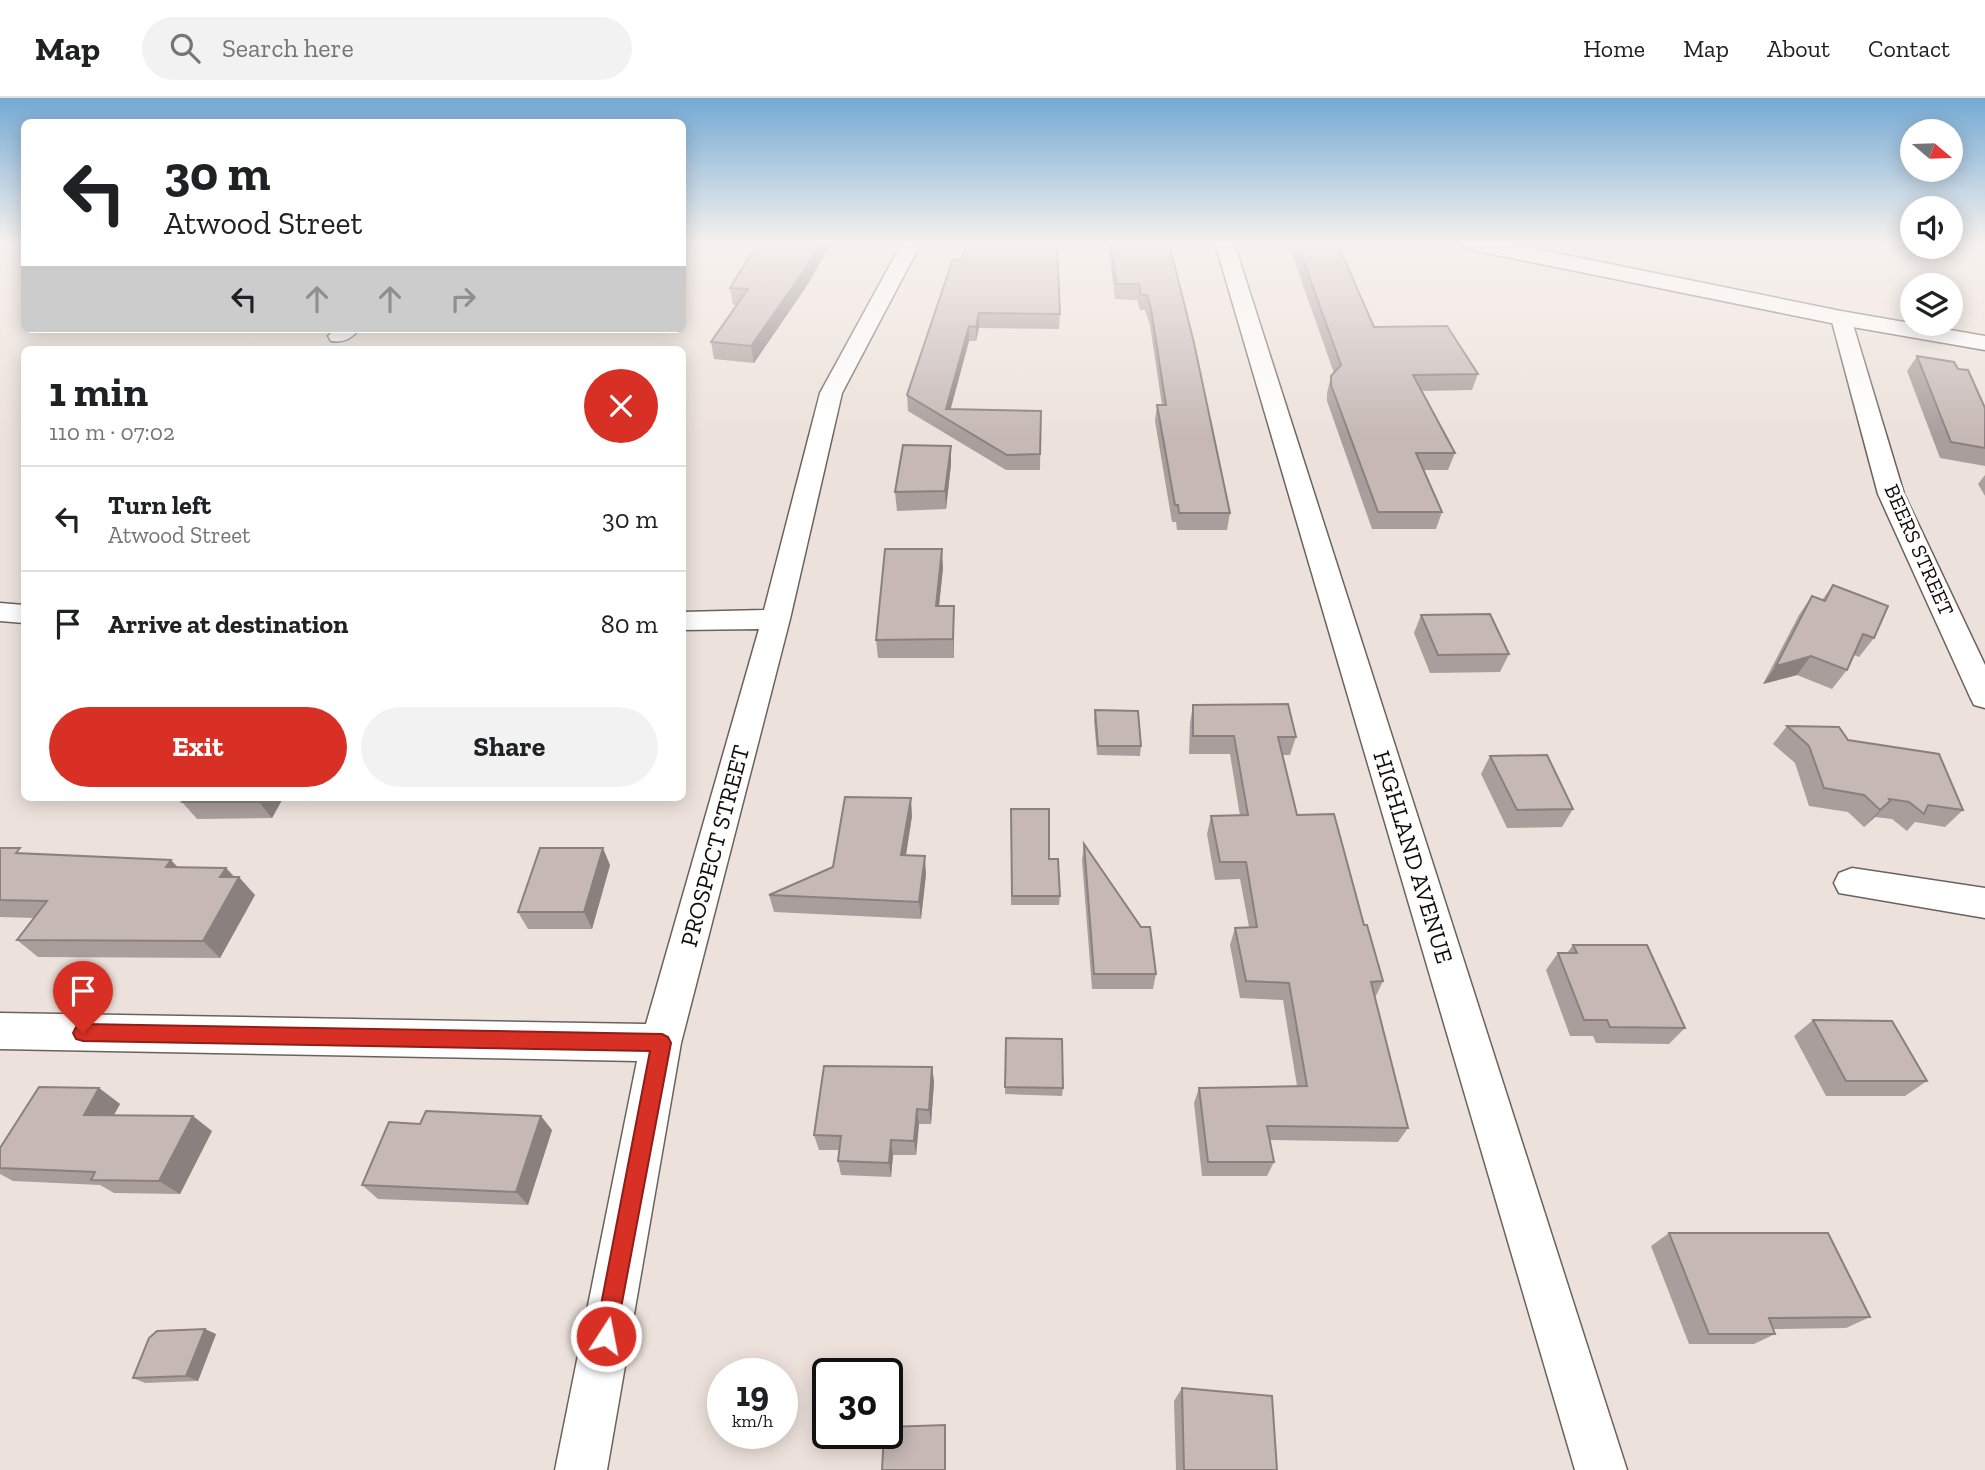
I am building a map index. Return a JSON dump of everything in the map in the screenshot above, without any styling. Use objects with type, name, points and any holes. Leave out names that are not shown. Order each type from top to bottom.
[{"type":"street","name":"PROSPECT STREET","points":[[581,1470],[662,1043],[776,619],[831,393],[877,307]]},
{"type":"street","name":"HIGHLAND AVENUE","points":[[1244,307],[1601,1470]]},
{"type":"street","points":[[1787,307],[1985,343]]},
{"type":"street","name":"BEERS STREET","points":[[1841,318],[1891,494],[1985,697]]},
{"type":"street","points":[[0,612],[21,614]]},
{"type":"street","points":[[686,621],[776,619]]},
{"type":"street","points":[[1852,883],[1985,903]]},
{"type":"street","points":[[0,1031],[662,1043]]},
{"type":"building","points":[[735,307],[778,307],[751,346],[711,342]]},
{"type":"building","points":[[937,307],[1060,307],[1060,314],[979,313],[976,327],[969,326],[946,409],[1041,411],[1040,454],[1007,455],[907,395]]},
{"type":"building","points":[[1185,307],[1230,513],[1179,513],[1178,505],[1175,505],[1157,405],[1166,405],[1151,309]]},
{"type":"building","points":[[1320,307],[1365,307],[1374,327],[1447,326],[1478,374],[1413,375],[1455,453],[1416,453],[1442,512],[1378,512],[1331,385],[1331,376],[1341,365]]},
{"type":"building","points":[[1917,356],[1954,362],[1958,369],[1968,370],[1985,408],[1985,448],[1951,442]]},
{"type":"building","points":[[903,445],[951,446],[945,491],[895,492]]},
{"type":"building","points":[[885,549],[942,549],[936,606],[954,606],[953,639],[876,640]]},
{"type":"building","points":[[1833,585],[1888,606],[1874,638],[1863,634],[1847,670],[1811,656],[1776,666],[1812,596],[1825,601]]},
{"type":"building","points":[[1490,614],[1509,654],[1438,655],[1421,615]]},
{"type":"building","points":[[1288,704],[1296,737],[1278,737],[1297,815],[1334,814],[1364,925],[1367,925],[1383,981],[1371,982],[1408,1128],[1267,1126],[1274,1162],[1208,1162],[1199,1088],[1307,1086],[1289,983],[1246,981],[1235,928],[1257,927],[1246,862],[1220,862],[1211,816],[1248,815],[1234,736],[1193,736],[1193,705]]},
{"type":"building","points":[[1095,710],[1138,711],[1141,746],[1098,746]]},
{"type":"building","points":[[1787,726],[1839,727],[1848,740],[1939,754],[1963,810],[1928,805],[1924,814],[1909,802],[1889,799],[1880,810],[1864,795],[1824,788],[1809,746]]},
{"type":"building","points":[[1547,755],[1573,809],[1517,810],[1490,756]]},
{"type":"building","points":[[845,797],[911,798],[901,855],[925,856],[919,902],[769,895],[833,867]]},
{"type":"building","points":[[183,801],[260,801],[259,802]]},
{"type":"building","points":[[1011,809],[1049,809],[1049,859],[1058,859],[1060,896],[1012,896]]},
{"type":"building","points":[[1084,844],[1141,927],[1150,927],[1156,974],[1094,974]]},
{"type":"building","points":[[0,848],[20,848],[16,853],[171,860],[166,867],[226,868],[220,877],[239,877],[203,941],[17,940],[47,901],[0,900]]},
{"type":"building","points":[[540,848],[603,848],[584,912],[518,912]]},
{"type":"building","points":[[1573,945],[1647,945],[1685,1028],[1610,1027],[1607,1020],[1584,1020],[1558,953],[1577,953]]},
{"type":"building","points":[[1813,1020],[1892,1021],[1927,1081],[1846,1081]]},
{"type":"building","points":[[1006,1038],[1062,1039],[1063,1088],[1005,1087]]},
{"type":"building","points":[[824,1066],[932,1067],[929,1110],[917,1109],[914,1141],[891,1140],[889,1163],[838,1161],[841,1136],[814,1135]]},
{"type":"building","points":[[39,1087],[99,1088],[84,1115],[193,1116],[159,1181],[91,1180],[95,1172],[0,1168],[0,1148]]},
{"type":"building","points":[[426,1111],[541,1116],[516,1192],[362,1185],[389,1122],[420,1124]]},
{"type":"building","points":[[1669,1233],[1828,1233],[1870,1317],[1769,1318],[1775,1334],[1709,1334]]},
{"type":"building","points":[[205,1329],[186,1376],[133,1378],[149,1338],[157,1331]]},
{"type":"building","points":[[1182,1388],[1272,1396],[1277,1470],[1184,1470]]},
{"type":"building","points":[[945,1425],[945,1470],[882,1470],[883,1449],[903,1449],[903,1426]]},
{"type":"route","points":[[83,1033],[662,1043],[606,1336]]}]
